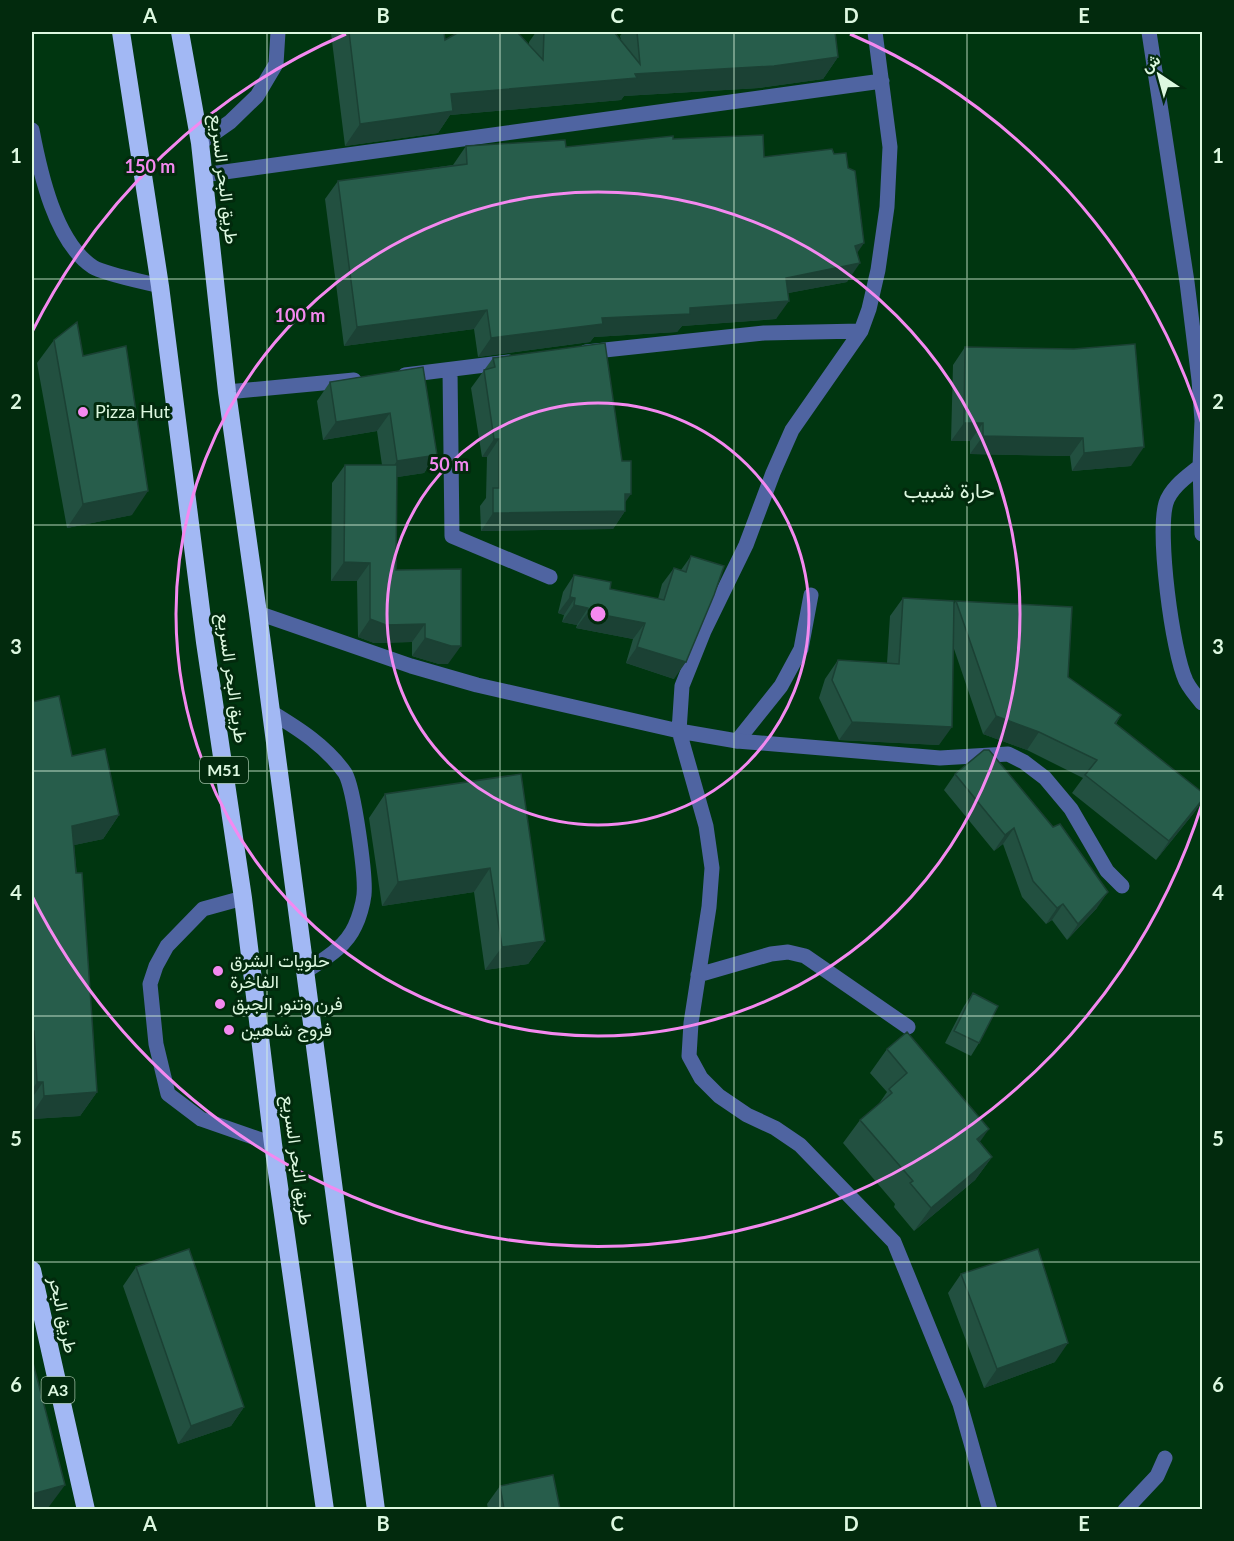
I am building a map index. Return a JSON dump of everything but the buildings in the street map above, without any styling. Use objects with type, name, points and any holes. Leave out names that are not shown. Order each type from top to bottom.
[{"type":"highway","name":"طريق البحر السريع","points":[[121,32],[160,286],[205,642],[243,898],[273,1144],[325,1509]]},
{"type":"highway","name":"طريق البحر السريع","points":[[180,32],[200,143],[227,392],[376,1509]]},
{"type":"highway","name":"طريق البحر","points":[[32,1270],[86,1509]]},
{"type":"street","points":[[200,143],[230,122],[257,96],[276,64],[278,32]]},
{"type":"street","points":[[875,32],[890,147],[887,207],[870,309],[861,331],[792,430],[746,545],[723,590],[682,687],[679,731],[706,826],[712,868],[710,907],[691,1023],[689,1056],[701,1078],[719,1096],[800,1145],[894,1242],[960,1404],[990,1509]]},
{"type":"street","points":[[1149,32],[1187,282],[1199,380],[1202,421],[1200,466],[1203,534]]},
{"type":"street","points":[[203,175],[882,81]]},
{"type":"street","points":[[32,130],[38,163],[55,215],[69,242],[94,268],[160,286]]},
{"type":"street","points":[[572,354],[764,333],[861,331]]},
{"type":"street","points":[[227,392],[380,378],[528,359]]},
{"type":"street","points":[[450,370],[452,537],[550,577]]},
{"type":"street","points":[[1200,466],[1171,494],[1166,502],[1164,522],[1167,597],[1179,657],[1185,679],[1203,703]]},
{"type":"street","points":[[737,741],[781,686],[801,649],[811,595]]},
{"type":"street","points":[[258,614],[411,666],[477,685],[679,731],[737,741],[940,758],[1008,754],[1024,762],[1045,778],[1071,809],[1107,871],[1122,886]]},
{"type":"street","points":[[271,712],[313,739],[330,755],[346,776],[358,826],[364,895],[356,926],[341,947],[305,972]]},
{"type":"street","points":[[243,898],[203,909],[167,946],[156,966],[150,984],[156,1044],[168,1094],[201,1119],[273,1144]]},
{"type":"street","points":[[698,975],[771,954],[788,952],[805,956],[908,1027]]},
{"type":"street","points":[[1125,1509],[1157,1476],[1165,1458]]},
{"type":"place","name":"Pizza Hut","points":[[83,412]]},
{"type":"place","name":"حلويات الشرق الفاخرة","points":[[218,971]]},
{"type":"place","name":"فرن وتنور الجبق","points":[[220,1004]]},
{"type":"place","name":"فروج شاهين","points":[[229,1030]]},
{"type":"district","name":"حارة شبيب","points":[[949,491]]}]
